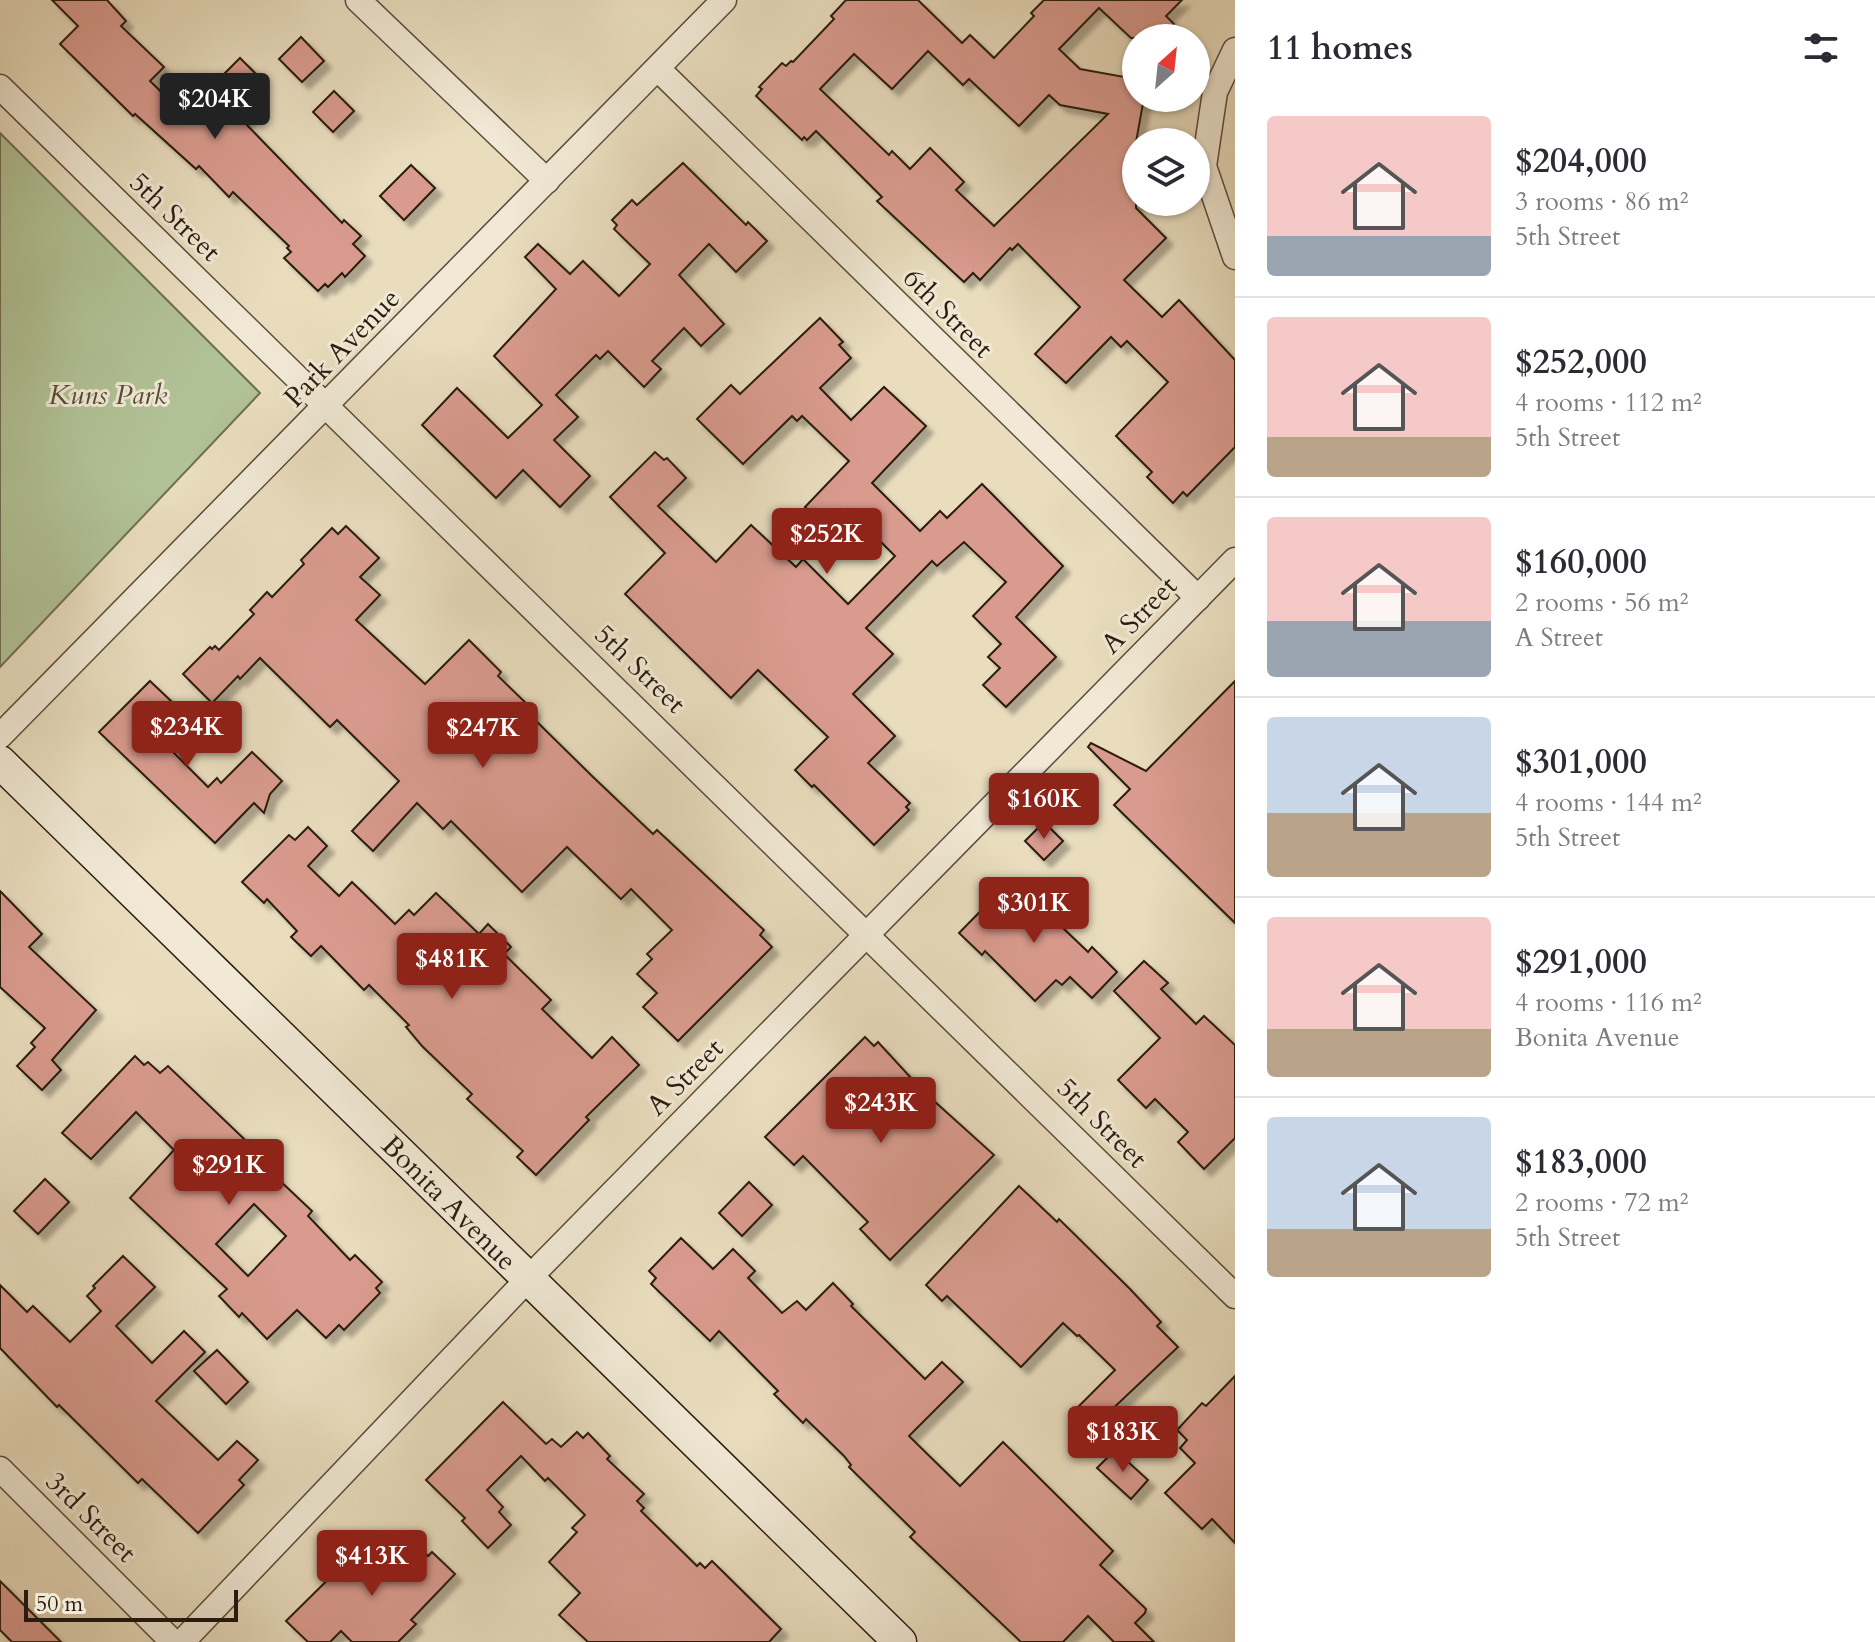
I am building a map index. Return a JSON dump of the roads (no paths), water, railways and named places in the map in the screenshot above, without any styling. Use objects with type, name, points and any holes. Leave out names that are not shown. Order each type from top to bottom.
[{"type":"main road","name":"Bonita Avenue","points":[[0,762],[900,1642]]},
{"type":"street","points":[[358,0],[547,181]]},
{"type":"street","name":"Park Avenue","points":[[0,736],[724,0]]},
{"type":"street","points":[[1235,50],[1215,92],[1204,166],[1235,257]]},
{"type":"street","name":"6th Street","points":[[658,69],[1198,598]]},
{"type":"street","name":"5th Street","points":[[0,87],[1235,1296]]},
{"type":"street","name":"A Street","points":[[182,1642],[527,1280],[1235,560]]},
{"type":"street","name":"3rd Street","points":[[0,1469],[173,1642]]},
{"type":"park label","name":"Kuns Park","points":[[108,395]]}]
